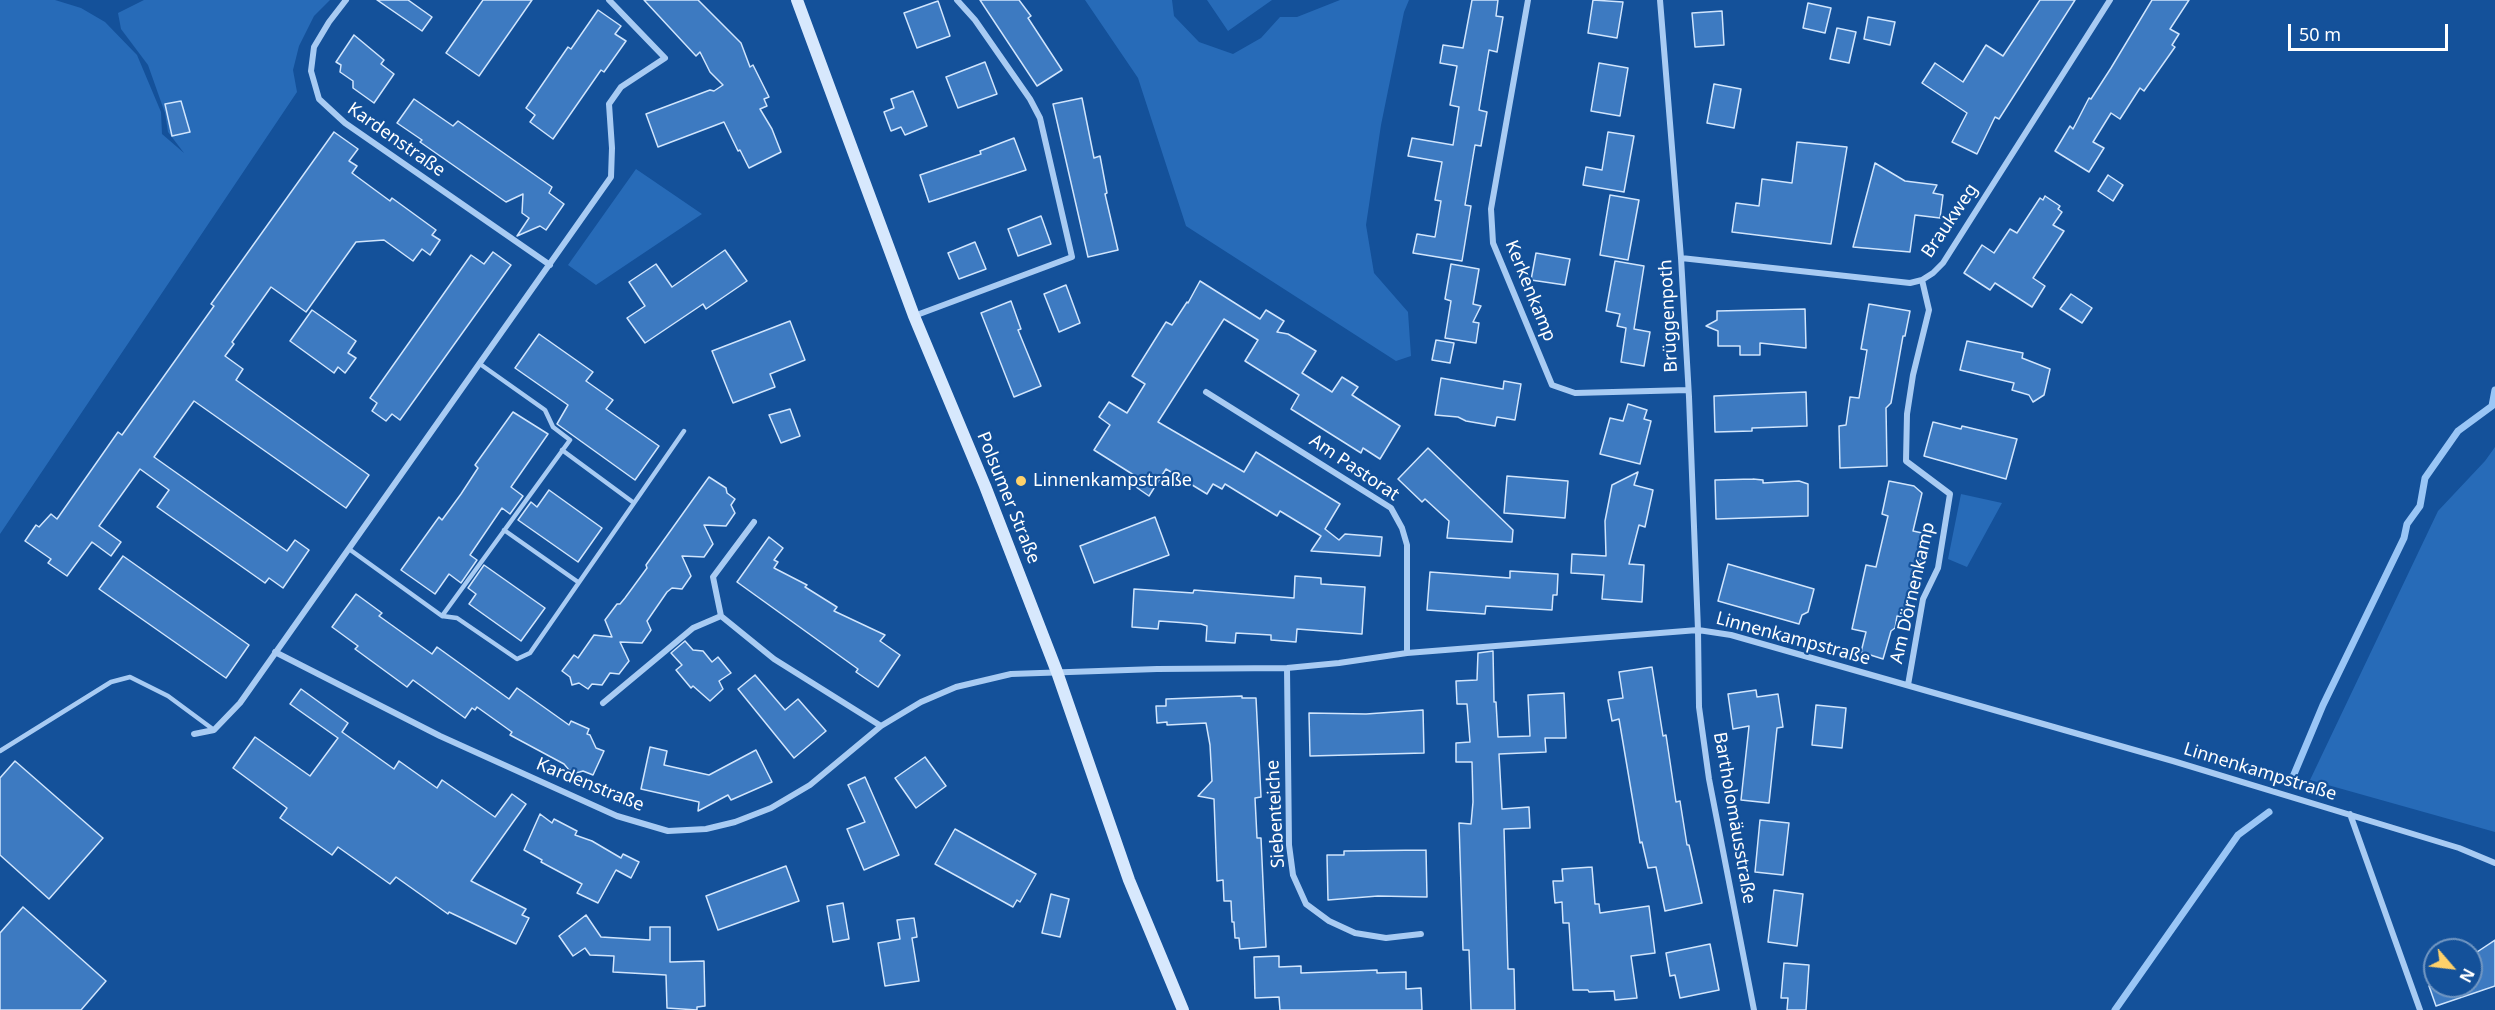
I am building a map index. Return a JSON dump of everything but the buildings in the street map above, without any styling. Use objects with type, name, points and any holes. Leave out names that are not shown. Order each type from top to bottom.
[{"type":"main road","name":"Polsumer Straße","points":[[797,0],[914,316],[985,486],[1057,672],[1126,870],[1183,1010]]},
{"type":"street","name":"Kardenstraße","points":[[346,0],[314,47],[311,71],[319,99],[345,123],[550,265]]},
{"type":"street","points":[[194,734],[214,730],[240,703],[611,177],[609,104],[621,87],[665,58],[609,0]]},
{"type":"street","points":[[914,316],[1072,257],[1040,118],[1030,99],[981,29],[957,0]]},
{"type":"street","name":"Kerkenkamp","points":[[1528,0],[1491,209],[1493,243],[1552,385],[1575,393],[1688,390]]},
{"type":"street","name":"Brüggenpoth","points":[[1660,0],[1681,258],[1698,630]]},
{"type":"street","name":"Braukweg","points":[[1681,258],[1910,283],[1922,280],[1942,263],[2110,0]]},
{"type":"street","name":"Am Dörnenkamp","points":[[1908,685],[1923,599],[1938,568],[1950,494],[1906,461],[1907,414],[1913,375],[1929,310],[1922,280]]},
{"type":"street","name":"Am Pastorat","points":[[1206,392],[1391,508],[1402,528],[1407,545],[1407,653]]},
{"type":"street","points":[[754,522],[713,577],[721,616],[774,659],[881,726]]},
{"type":"street","points":[[603,703],[693,628],[721,616]]},
{"type":"street","name":"Linnenkampstraße","points":[[1057,672],[1287,668],[1407,653],[1698,630],[1731,635],[2350,814],[2459,848],[2495,863]]},
{"type":"street","name":"Bartholomäusstraße","points":[[1698,630],[1699,706],[1709,779],[1754,1010]]},
{"type":"street","name":"Kardenstraße","points":[[275,652],[440,736],[617,816],[668,831],[706,829],[735,822],[771,808],[810,785],[881,726],[921,702],[957,687],[1011,674],[1057,672]]},
{"type":"street","name":"Siebenteiche","points":[[1287,668],[1289,844],[1293,875],[1306,904],[1329,921],[1355,933],[1386,938],[1421,934]]},
{"type":"street","points":[[2350,814],[2420,1010]]},
{"type":"lane","points":[[442,616],[570,440],[553,427],[545,410],[480,364]]},
{"type":"lane","points":[[349,549],[442,616],[457,618],[517,659],[530,653],[684,431]]},
{"type":"lane","points":[[562,450],[634,503]]},
{"type":"lane","points":[[504,530],[578,582]]},
{"type":"lane","points":[[0,751],[111,682],[130,677],[168,696],[214,730]]},
{"type":"shaded area","points":[[0,0],[55,0],[81,8],[105,22],[137,55],[161,112],[162,134],[184,153],[168,132],[165,113],[148,65],[121,29],[118,13],[144,0],[330,0],[314,16],[299,46],[293,70],[297,92],[0,534]]},
{"type":"shaded area","points":[[1085,0],[1172,0],[1174,16],[1199,42],[1233,54],[1261,38],[1280,17],[1297,17],[1340,0],[1409,0],[1404,12],[1381,125],[1366,225],[1374,273],[1408,312],[1411,356],[1396,361],[1186,226],[1138,78]]},
{"type":"shaded area","points":[[1207,0],[1272,0],[1228,31]]},
{"type":"shaded area","points":[[636,169],[702,214],[596,285],[568,265]]},
{"type":"shaded area","points":[[2495,447],[2495,832],[2310,780],[2438,511],[2485,461]]},
{"type":"shaded area","points":[[1961,494],[2002,503],[1967,567],[1948,559]]},
{"type":"waterway","points":[[2292,779],[2323,705],[2404,538],[2407,524],[2420,506],[2425,478],[2458,431],[2492,406],[2495,390]]},
{"type":"waterway","points":[[2115,1010],[2238,835],[2269,812]]},
{"type":"place","name":"Linnenkampstraße","points":[[1021,481]]}]
